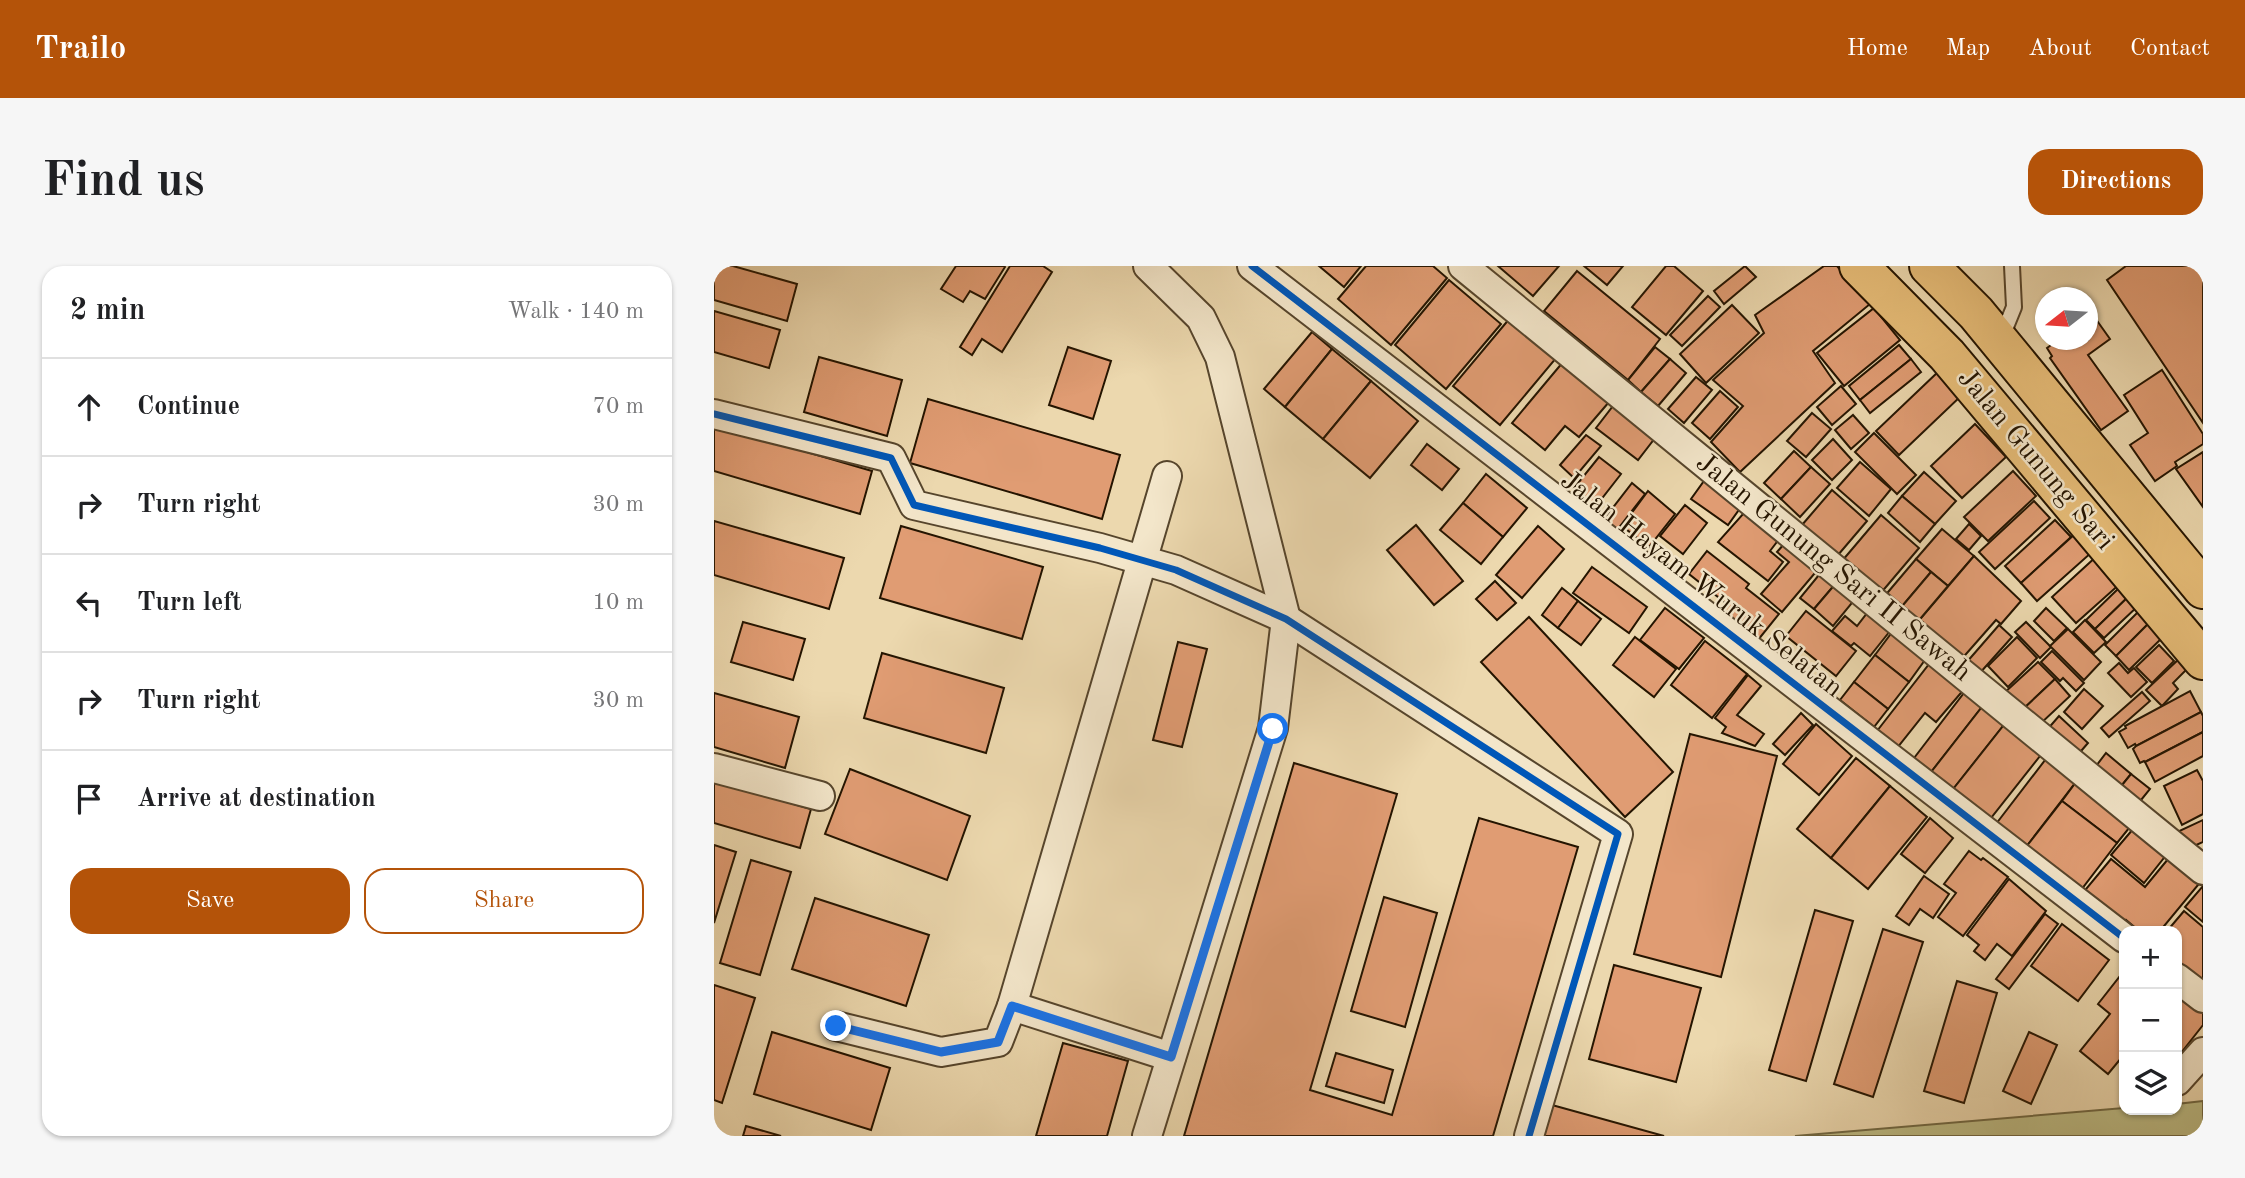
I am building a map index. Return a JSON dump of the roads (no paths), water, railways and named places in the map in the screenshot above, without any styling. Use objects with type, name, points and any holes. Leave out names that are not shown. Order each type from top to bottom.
[{"type":"main road","name":"Jalan Gunung Sari","points":[[1859,266],[1947,355],[2203,660]]},
{"type":"main road","name":"Jalan Gunung Sari","points":[[1929,266],[1976,313],[2203,589]]},
{"type":"street","points":[[1147,1136],[1273,729],[1286,619],[1220,357],[1201,318],[1148,266]]},
{"type":"street","name":"Jalan Hayam Wuruk Selatan","points":[[1252,266],[2119,934]]},
{"type":"street","name":"Jalan Gunung Sari II Sawah","points":[[1463,266],[2203,870]]},
{"type":"street","points":[[714,414],[891,458],[914,505],[1176,570],[1286,619],[1618,834],[1529,1136]]},
{"type":"street","points":[[836,1026],[941,1052],[998,1042],[1012,1006],[1167,476]]},
{"type":"street","points":[[714,768],[821,796]]},
{"type":"street","points":[[2182,982],[2203,998]]},
{"type":"street","points":[[1012,1006],[1171,1057]]},
{"type":"street","points":[[2182,1075],[2203,1052]]},
{"type":"lane","points":[[2000,342],[2014,307],[2012,266]]}]
